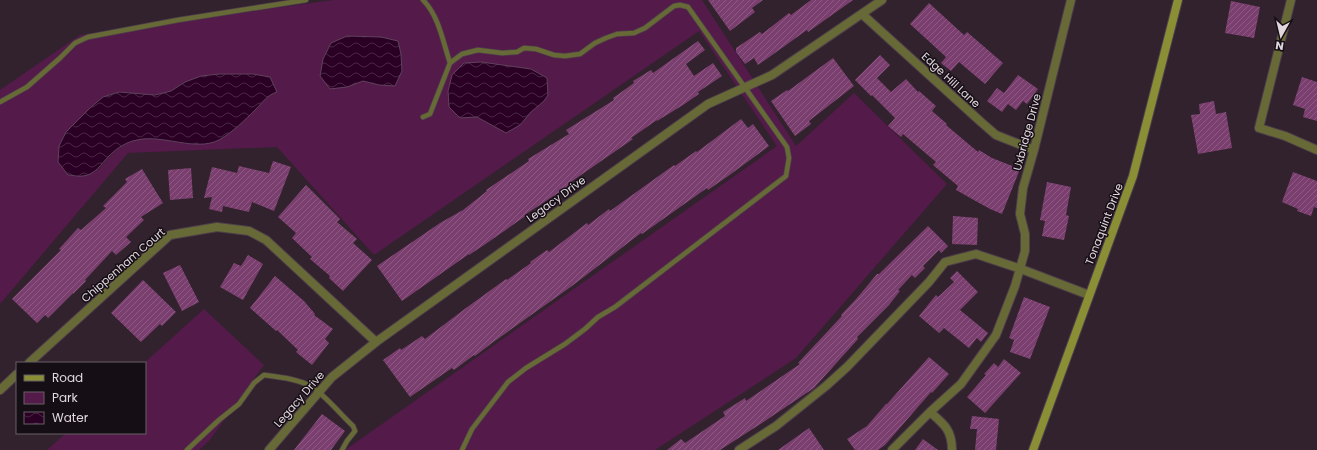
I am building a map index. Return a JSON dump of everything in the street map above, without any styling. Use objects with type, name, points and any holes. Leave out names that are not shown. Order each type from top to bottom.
[{"type":"street","name":"Legacy Drive","points":[[269,450],[332,377],[376,342],[708,104],[772,75],[882,0]]},
{"type":"street","name":"Uxbridge Drive","points":[[892,450],[961,384],[996,335],[1025,251],[1025,234],[1020,214],[1023,188],[1034,150],[1071,0]]},
{"type":"street","name":"Tonaquint Drive","points":[[1033,450],[1133,176],[1178,0]]},
{"type":"street","points":[[1292,0],[1260,128],[1285,136],[1317,150]]},
{"type":"street","name":"Edge Hill Lane","points":[[862,14],[996,135],[1034,150]]},
{"type":"street","name":"Chippenham Court","points":[[30,362],[170,235],[217,227],[249,230],[266,240],[376,342]]},
{"type":"street","points":[[739,450],[776,426],[847,367],[929,282],[945,262],[976,254],[1089,295]]},
{"type":"street","points":[[0,390],[16,375]]},
{"type":"street","points":[[930,412],[945,425],[950,435],[952,450]]},
{"type":"lane","points":[[0,102],[27,87],[60,58],[75,42],[88,37],[178,20],[306,0]]},
{"type":"lane","points":[[423,0],[429,6],[433,14],[450,63]]},
{"type":"lane","points":[[423,117],[430,114],[450,63],[462,54],[478,50],[502,53],[517,52],[524,48],[536,49],[559,56],[580,54],[595,43],[606,38],[616,34],[634,33],[645,28],[674,6],[680,5],[688,7],[787,147],[789,158],[786,176],[615,307],[598,317],[565,344],[526,368],[508,382],[472,429],[462,450]]},
{"type":"lane","points":[[187,450],[219,420],[239,404],[254,383],[264,375],[300,382],[318,392],[353,426],[355,431],[346,441],[342,450]]},
{"type":"green space","points":[[333,0],[702,0],[796,146],[854,93],[947,184],[796,358],[655,450],[345,450],[777,146],[699,31],[374,255],[277,147],[128,153],[0,304],[0,90],[80,35]],"holes":[[[347,36],[381,37],[379,85],[363,81],[347,87]],[[464,63],[531,69],[544,101],[531,112],[520,125],[491,125],[477,117],[448,91],[452,75]],[[219,74],[253,74],[270,77],[277,92],[268,97],[238,126],[218,140],[208,143],[191,144],[155,138],[137,139],[116,150],[99,169],[66,132],[103,97],[118,92],[155,95],[171,91],[185,82]]]},
{"type":"green space","points":[[204,309],[264,365],[209,441],[199,450],[47,450],[65,434],[146,434],[145,362]]},
{"type":"water","points":[[347,36],[381,37],[398,41],[401,54],[402,71],[395,86],[379,85],[363,81],[347,87],[330,89],[320,76],[323,59],[331,43]]},
{"type":"water","points":[[481,62],[531,69],[547,78],[548,95],[544,101],[531,112],[520,125],[506,133],[477,117],[460,118],[449,107],[448,91],[452,75],[464,63]]},
{"type":"water","points":[[219,74],[253,74],[270,77],[277,92],[268,97],[243,122],[229,133],[219,140],[210,143],[189,144],[157,139],[133,141],[115,150],[91,174],[81,176],[68,175],[58,162],[59,146],[66,132],[103,97],[119,92],[155,95],[171,91],[185,82],[201,76]]},
{"type":"building","points":[[708,0],[763,0],[752,8],[755,12],[730,31]]},
{"type":"building","points":[[811,0],[853,0],[808,32],[807,30],[758,65],[754,58],[745,64],[736,52],[736,48],[760,32],[762,34],[789,13],[791,15]]},
{"type":"building","points":[[1231,1],[1260,7],[1254,38],[1225,33]]},
{"type":"building","points":[[929,3],[964,35],[967,32],[1003,63],[985,84],[959,62],[951,71],[941,63],[946,57],[910,24]]},
{"type":"building","points":[[698,41],[705,50],[686,64],[694,76],[713,63],[722,76],[698,92],[699,94],[683,105],[657,120],[631,138],[633,139],[568,184],[569,186],[526,214],[527,215],[402,301],[377,266],[440,223],[463,210],[487,191],[486,190],[529,161],[528,159],[569,134],[566,130],[614,100],[613,98],[634,83],[633,81],[651,70],[653,73]]},
{"type":"building","points":[[880,55],[890,65],[877,78],[891,92],[906,79],[918,92],[919,91],[936,106],[932,111],[978,152],[979,150],[992,158],[1020,169],[1002,214],[956,190],[958,186],[933,165],[936,162],[903,134],[901,137],[888,126],[895,118],[855,80]]},
{"type":"building","points":[[833,58],[854,86],[809,121],[811,124],[795,136],[771,101],[787,90],[788,91]]},
{"type":"building","points":[[1018,75],[1038,89],[1027,104],[1023,101],[1016,110],[1008,104],[1002,112],[987,101],[997,88],[1004,93]]},
{"type":"building","points":[[1302,77],[1317,82],[1317,121],[1303,117],[1305,109],[1293,105]]},
{"type":"building","points":[[1214,101],[1216,114],[1226,112],[1232,148],[1198,154],[1191,115],[1200,114],[1199,104]]},
{"type":"building","points":[[741,119],[748,128],[753,124],[769,146],[708,190],[707,188],[642,234],[641,233],[572,286],[475,356],[474,355],[454,370],[452,368],[410,397],[383,360],[400,348],[401,350],[422,336],[425,339],[547,250],[549,252],[587,223],[588,225],[609,209],[610,211],[674,165],[675,166],[696,151],[697,152]]},
{"type":"building","points":[[273,161],[291,167],[274,211],[252,202],[249,212],[223,206],[222,212],[209,209],[212,197],[204,198],[212,167],[237,173],[239,166],[269,173]]},
{"type":"building","points":[[191,168],[193,198],[170,200],[168,170]]},
{"type":"building","points":[[142,169],[163,203],[141,217],[144,220],[126,237],[131,242],[116,255],[112,251],[85,280],[86,281],[48,318],[45,315],[37,323],[12,299],[61,250],[59,249],[78,228],[81,230],[106,208],[103,206],[127,182],[125,179]]},
{"type":"building","points":[[1293,172],[1317,181],[1317,208],[1314,207],[1311,216],[1297,211],[1298,209],[1282,202]]},
{"type":"building","points":[[1047,182],[1071,187],[1066,215],[1069,216],[1064,240],[1042,236],[1045,221],[1040,220]]},
{"type":"building","points":[[306,185],[340,219],[337,222],[357,239],[353,243],[372,260],[343,291],[329,278],[330,276],[310,259],[312,257],[292,238],[296,233],[278,217]]},
{"type":"building","points":[[953,216],[978,218],[977,245],[952,244]]},
{"type":"building","points":[[928,226],[948,246],[941,253],[939,250],[923,266],[925,268],[915,278],[912,275],[898,290],[900,291],[889,305],[857,337],[858,339],[814,388],[720,450],[667,450],[681,439],[685,443],[725,416],[723,412],[745,398],[746,401],[800,364],[798,363],[842,316],[841,315],[877,274],[879,274]]},
{"type":"building","points":[[248,255],[263,264],[243,300],[220,287],[234,263],[241,266]]},
{"type":"building","points":[[180,265],[199,302],[182,311],[163,273]]},
{"type":"building","points":[[957,271],[978,292],[960,310],[988,333],[981,342],[977,338],[969,348],[944,328],[939,333],[919,316],[936,295],[938,297],[954,282],[950,278]]},
{"type":"building","points":[[275,276],[304,301],[315,314],[314,315],[333,329],[325,339],[329,343],[312,365],[296,352],[298,350],[277,330],[276,331],[250,308]]},
{"type":"building","points":[[143,280],[176,312],[162,326],[160,324],[141,342],[111,313]]},
{"type":"building","points":[[1024,297],[1050,307],[1030,359],[1010,352],[1014,340],[1009,338]]},
{"type":"building","points":[[929,357],[949,374],[932,393],[931,392],[885,445],[878,450],[855,450],[847,439],[867,426]]},
{"type":"building","points":[[1004,359],[1021,373],[985,413],[967,397],[994,363],[998,367]]},
{"type":"building","points":[[322,414],[345,431],[331,450],[294,450]]},
{"type":"building","points":[[972,416],[999,419],[996,450],[975,450],[977,429],[970,429]]},
{"type":"building","points":[[809,428],[824,450],[778,450]]},
{"type":"building","points":[[923,439],[938,450],[915,450]]}]
